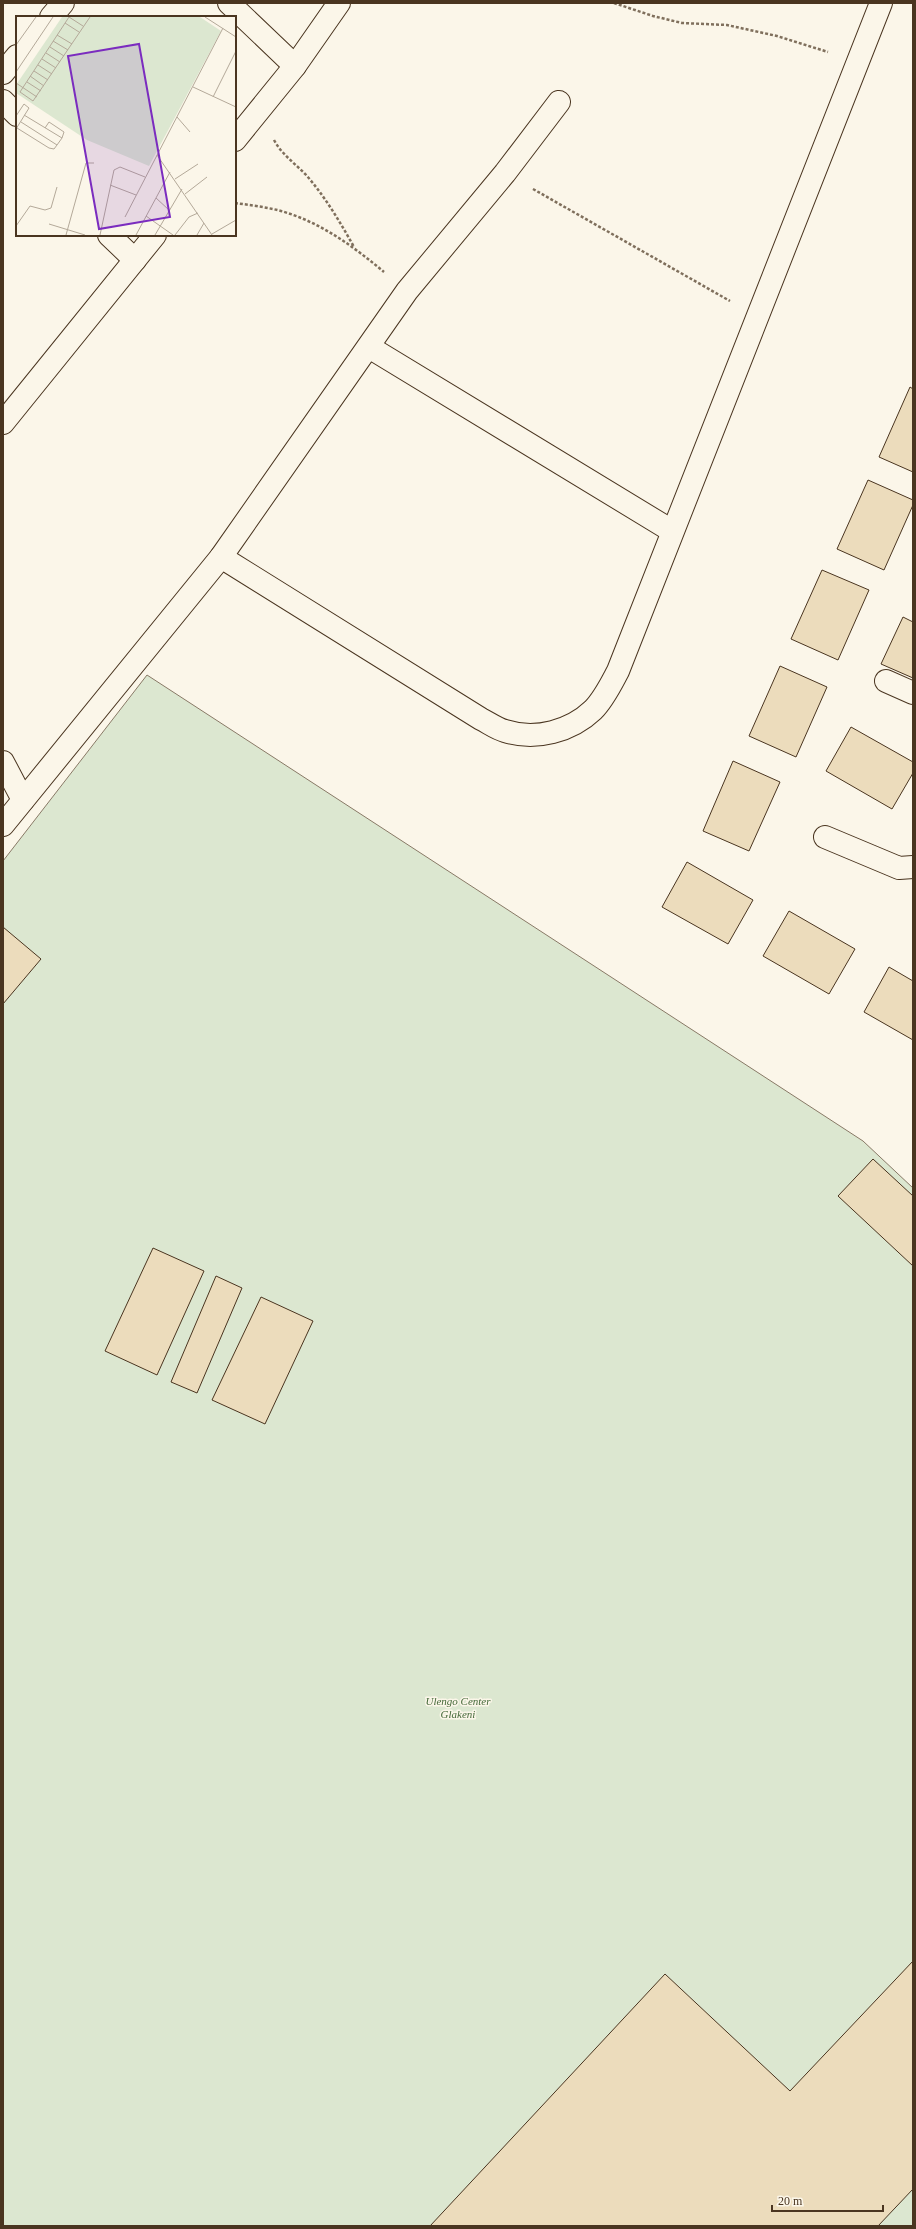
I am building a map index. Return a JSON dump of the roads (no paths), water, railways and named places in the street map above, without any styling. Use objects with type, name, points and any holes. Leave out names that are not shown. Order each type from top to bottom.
[{"type":"street","points":[[52,16],[63,3]]},
{"type":"street","points":[[229,3],[294,66]]},
{"type":"street","points":[[236,139],[294,66],[339,3]]},
{"type":"street","points":[[221,557],[481,719],[505,731],[525,735],[563,730],[580,721],[599,703],[618,671],[756,316],[881,3]]},
{"type":"street","points":[[3,72],[16,57]]},
{"type":"street","points":[[3,101],[16,114]]},
{"type":"street","points":[[3,825],[221,557],[407,291],[505,173],[559,102]]},
{"type":"street","points":[[110,236],[135,260]]},
{"type":"street","points":[[3,423],[154,236]]},
{"type":"street","points":[[369,347],[672,531]]},
{"type":"street","points":[[886,681],[913,693]]},
{"type":"street","points":[[3,762],[22,800]]},
{"type":"street","points":[[825,837],[899,868],[913,867]]},
{"type":"park label","name":"Ulengo Center Glakeni","points":[[458,1707]]}]
